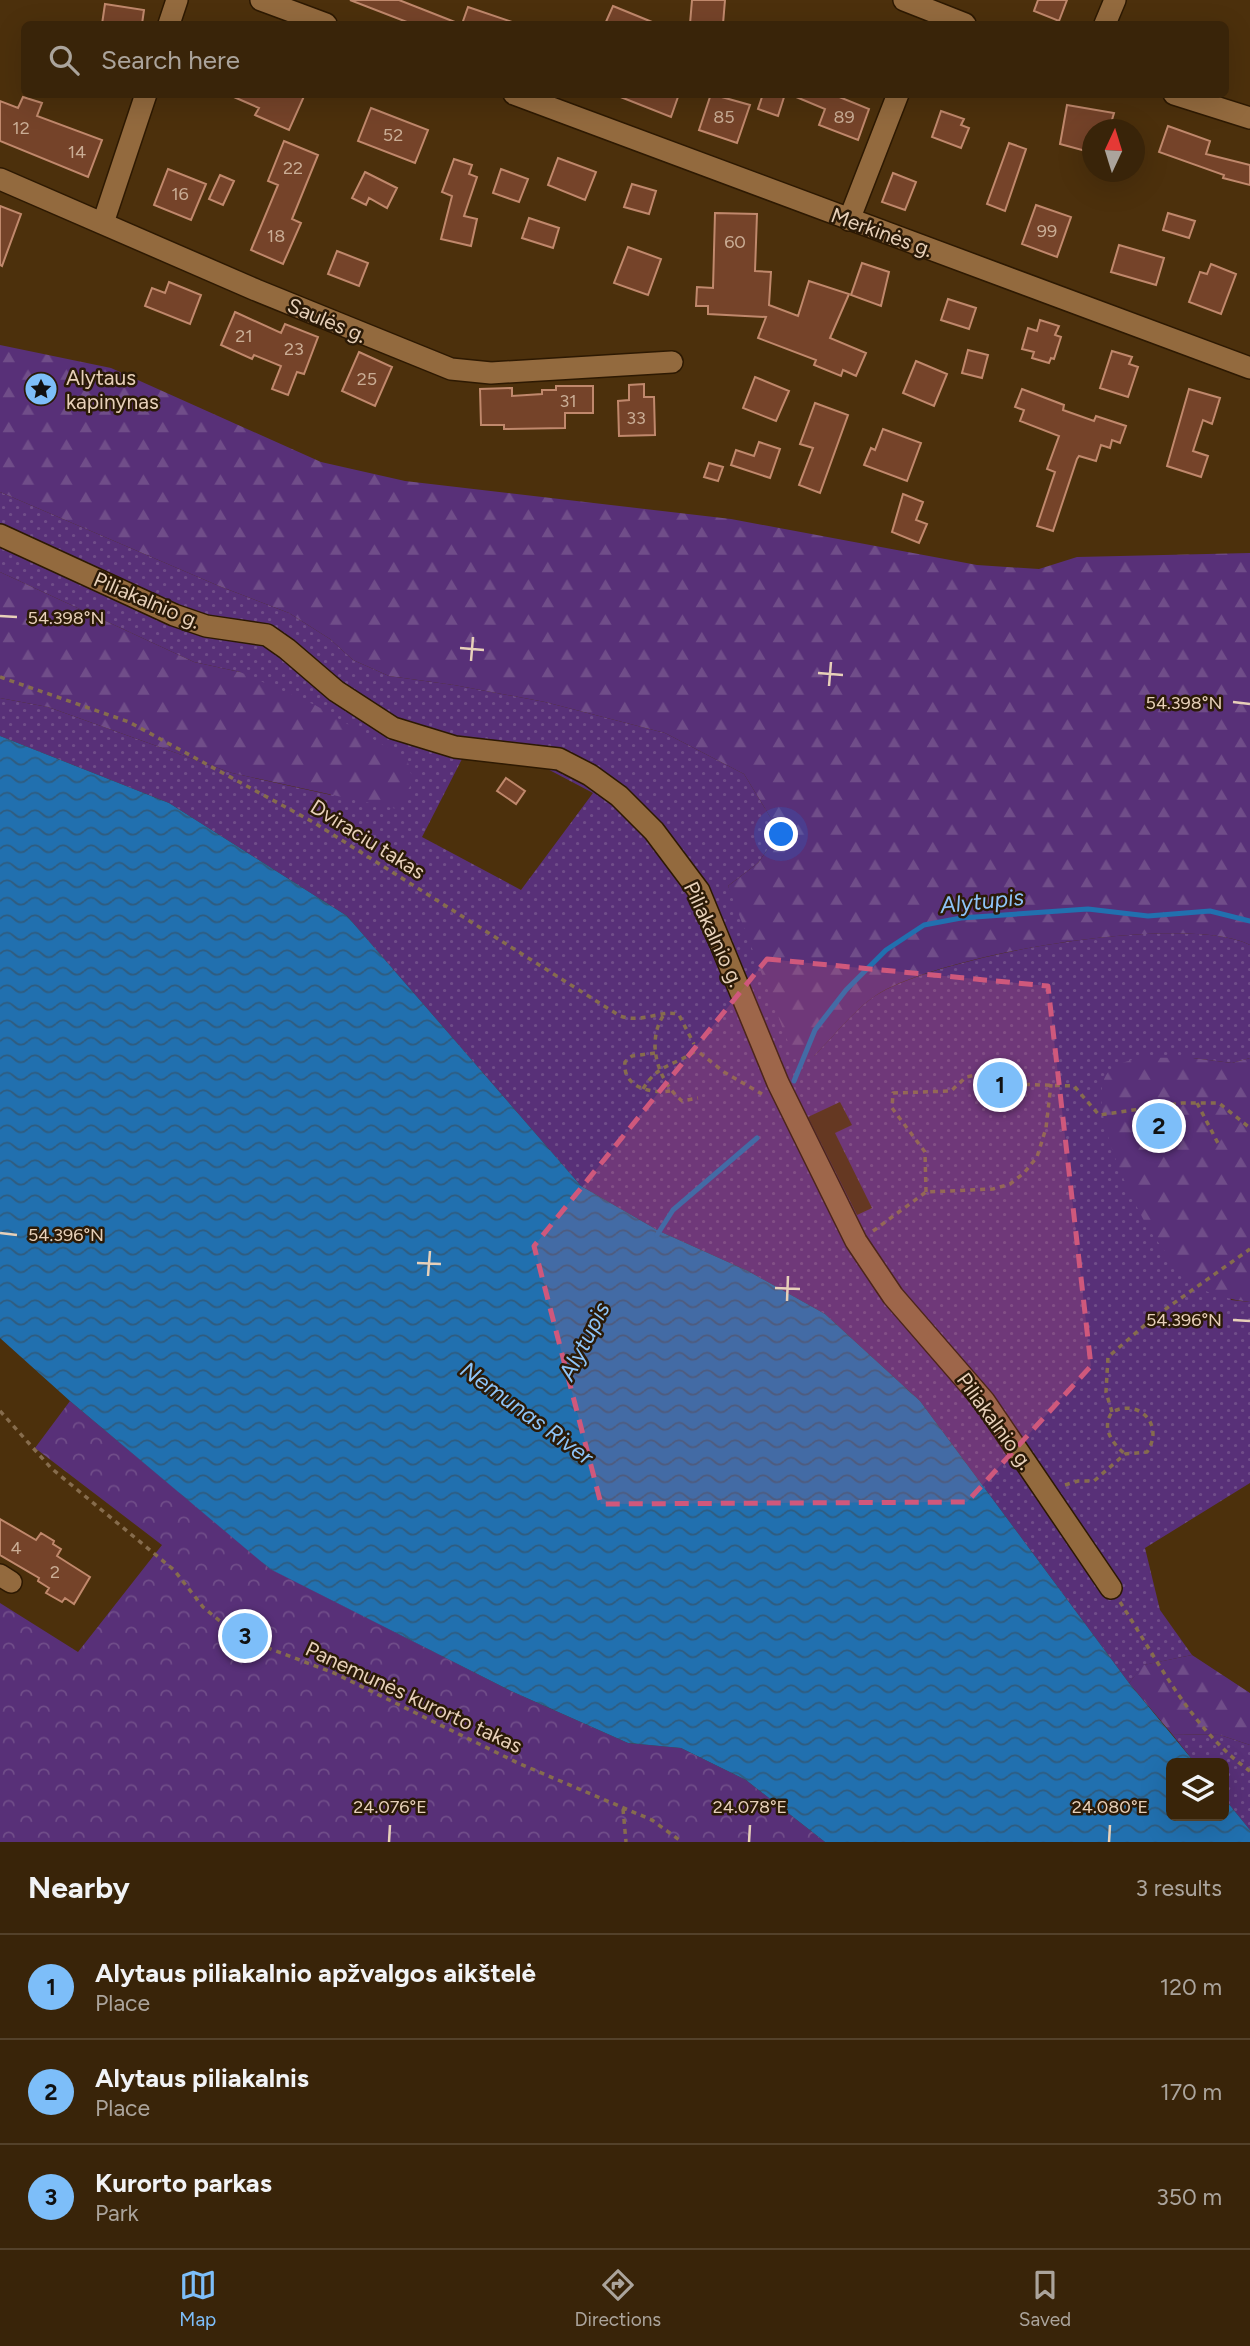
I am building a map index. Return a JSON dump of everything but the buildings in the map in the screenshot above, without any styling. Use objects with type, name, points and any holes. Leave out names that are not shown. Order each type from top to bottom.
[{"type":"street","points":[[170,21],[177,0]]},
{"type":"street","points":[[261,0],[318,21]]},
{"type":"street","points":[[904,0],[928,18],[946,21]]},
{"type":"street","points":[[1106,21],[1115,0]]},
{"type":"street","points":[[103,223],[145,98]]},
{"type":"street","name":"Merkinės g.","points":[[525,98],[1250,367]]},
{"type":"street","points":[[849,220],[896,98]]},
{"type":"street","points":[[1187,98],[1250,118]]},
{"type":"street","name":"Saulės g.","points":[[0,179],[293,306],[451,369],[491,373],[672,362]]},
{"type":"street","name":"Piliakalnio g.","points":[[0,535],[174,615],[206,626],[267,635],[336,691],[393,728],[455,747],[559,759],[590,775],[620,796],[654,831],[699,891],[778,1083],[856,1241],[893,1296],[984,1401],[1111,1588]]},
{"type":"path","name":"Dviraciu takas","points":[[0,677],[129,722],[251,788],[313,822],[620,1016],[639,1020],[664,1014]]},
{"type":"path","points":[[694,1044],[679,1016],[671,1012],[664,1014],[655,1028],[655,1053],[659,1068],[670,1091],[682,1101],[698,1098]]},
{"type":"path","points":[[643,1088],[659,1068],[683,1061],[699,1051],[724,1072],[766,1096]]},
{"type":"path","points":[[655,1053],[632,1056],[625,1062],[624,1071],[631,1083],[658,1093],[670,1091]]},
{"type":"path","points":[[926,1192],[926,1152],[892,1108],[893,1093],[951,1091],[966,1077],[982,1074],[994,1075],[1012,1084],[1074,1086],[1099,1115],[1197,1103],[1219,1103],[1250,1128]]},
{"type":"path","points":[[856,1241],[898,1215],[926,1192],[993,1189],[1010,1184],[1024,1174],[1037,1157],[1046,1128],[1051,1084]]},
{"type":"path","points":[[1197,1103],[1220,1147]]},
{"type":"path","points":[[1125,1454],[1114,1445],[1107,1429],[1112,1412],[1106,1392],[1108,1357],[1153,1318],[1250,1249]]},
{"type":"path","points":[[1047,1492],[1078,1481],[1094,1480],[1125,1454],[1147,1452],[1156,1439],[1154,1425],[1145,1415],[1125,1409],[1112,1412]]},
{"type":"path","name":"Panemunės kurorto takas","points":[[0,1411],[51,1468],[165,1563],[203,1607],[239,1637],[334,1673],[518,1763],[652,1821],[682,1842]]},
{"type":"path","points":[[1111,1588],[1204,1729],[1232,1758],[1250,1771]]},
{"type":"path","points":[[623,1809],[626,1842]]},
{"type":"highlighted area","points":[[767,959],[1048,986],[1091,1366],[967,1502],[601,1504],[534,1246]]},
{"type":"green space","points":[[0,345],[111,368],[321,462],[405,481],[731,519],[977,565],[1039,569],[1077,557],[1250,553],[1250,945],[1217,936],[1172,933],[1118,936],[1003,953],[950,966],[906,981],[875,996],[814,1056],[793,1055],[728,886],[758,863],[775,839],[772,820],[744,774],[665,733],[545,702],[389,676],[353,660],[330,639],[289,613],[219,586],[0,492]]},
{"type":"green space","points":[[0,492],[219,586],[289,613],[330,639],[353,660],[389,676],[545,702],[665,733],[744,774],[772,820],[775,839],[758,863],[728,886],[814,1056],[875,996],[906,981],[950,966],[1003,953],[1118,936],[1172,933],[1217,936],[1250,945],[1250,1058],[1232,1063],[1193,1058],[1231,1300],[1250,1302],[1250,1483],[1145,1548],[1160,1610],[1192,1655],[1144,1665],[1129,1683],[920,1401],[825,1314],[748,1271],[659,1231],[581,1186],[347,916],[169,803],[0,736],[0,698],[48,707],[232,773],[331,795],[240,672],[194,662],[0,572]],"holes":[[[462,759],[538,764],[593,793],[521,890],[422,837]],[[840,1102],[852,1125],[835,1133],[872,1208],[857,1215],[808,1117]]]},
{"type":"green space","points":[[0,572],[194,662],[240,672],[315,705],[407,759],[413,781],[397,809],[232,773],[48,707],[0,698]]},
{"type":"green space","points":[[1193,1058],[1232,1063],[1250,1058],[1250,1302],[1200,1288],[1172,1261],[1144,1221],[1122,1176],[1105,1123],[1101,1099],[1104,1080],[1114,1067],[1132,1060]]},
{"type":"green space","points":[[70,1401],[271,1569],[511,1691],[628,1743],[681,1748],[746,1780],[825,1842],[0,1842],[0,1603],[78,1652],[162,1545],[35,1448]]},
{"type":"green space","points":[[1192,1655],[1250,1693],[1250,1745],[1220,1735],[1172,1734],[1129,1683],[1143,1665]]},
{"type":"green space","points":[[1172,1734],[1220,1735],[1250,1745],[1250,1830],[1229,1804],[1229,1758],[1191,1758]]},
{"type":"water","name":"Nemunas River","points":[[0,736],[169,803],[347,916],[581,1186],[659,1231],[748,1271],[825,1314],[920,1401],[1129,1683],[1191,1758],[1166,1758],[1166,1821],[1229,1821],[1229,1804],[1250,1830],[1250,1842],[825,1842],[746,1780],[681,1748],[628,1743],[511,1691],[270,1569],[70,1401],[0,1338]]},
{"type":"waterway","name":"Alytupis","points":[[794,1081],[815,1030],[846,990],[886,950],[924,925],[961,918],[1088,909],[1148,916],[1210,911],[1250,921]]},
{"type":"waterway","name":"Alytupis","points":[[657,1235],[673,1210],[757,1138]]},
{"type":"place","name":"Alytaus kapinynas","points":[[41,389]]},
{"type":"place","name":"Alytaus piliakalnio apžvalgos aikštelė","points":[[1000,1085]]},
{"type":"place","name":"Alytaus piliakalnis","points":[[1159,1126]]},
{"type":"place","name":"Kurorto parkas","points":[[245,1636]]}]
